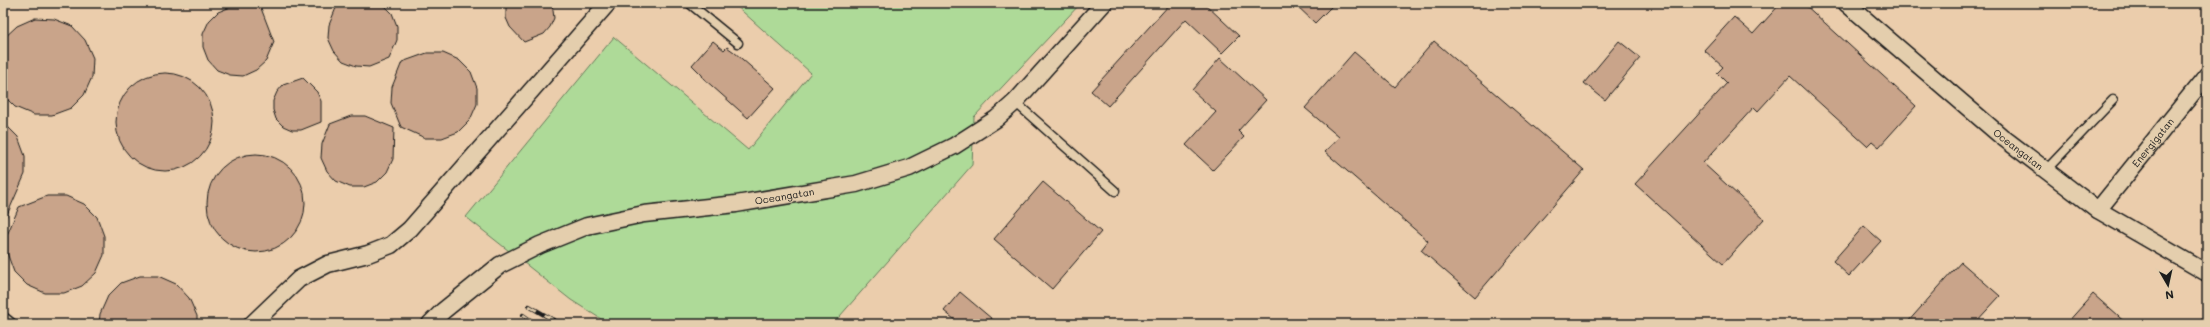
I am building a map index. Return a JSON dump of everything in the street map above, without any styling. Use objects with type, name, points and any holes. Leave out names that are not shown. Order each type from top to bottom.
[{"type":"street","points":[[252,324],[299,279],[328,264],[368,254],[391,245],[410,229],[608,3]]},
{"type":"street","name":"Oceangatan","points":[[430,324],[443,311],[500,265],[540,245],[587,226],[644,214],[736,204],[864,182],[909,168],[954,146],[996,119],[1015,102],[1104,3]]},
{"type":"street","name":"Oceangatan","points":[[1846,3],[2001,136],[2098,210],[2207,273]]},
{"type":"street","name":"Energigatan","points":[[2098,210],[2207,75]]},
{"type":"lane","points":[[689,3],[738,42]]},
{"type":"lane","points":[[2046,170],[2112,100]]},
{"type":"lane","points":[[1015,102],[1115,190]]},
{"type":"lane","points":[[3,316],[13,324]]},
{"type":"green space","points":[[733,3],[1081,3],[974,117],[972,165],[833,324],[609,324],[571,300],[466,217],[614,37],[748,150],[811,73]]},
{"type":"building","points":[[241,3],[259,3],[274,42],[266,61],[256,70],[243,76],[230,75],[217,70],[208,60],[203,47],[203,34],[209,21],[218,12]]},
{"type":"building","points":[[338,3],[382,3],[392,13],[397,26],[397,40],[389,59],[369,67],[356,66],[343,61],[334,51],[328,38],[329,25]]},
{"type":"building","points":[[506,3],[552,3],[554,18],[550,27],[544,34],[524,42],[510,27],[506,18]]},
{"type":"building","points":[[1171,3],[1204,3],[1239,36],[1222,53],[1186,19],[1108,106],[1091,91]]},
{"type":"building","points":[[1294,3],[1335,3],[1315,23]]},
{"type":"building","points":[[1781,3],[1803,3],[1916,106],[1879,147],[1872,141],[1867,146],[1790,76],[1758,111],[1754,107],[1703,163],[1764,219],[1723,264],[1635,184],[1727,83],[1717,73],[1723,67],[1704,50],[1734,17],[1753,34]]},
{"type":"building","points":[[35,18],[54,19],[72,26],[85,40],[93,58],[92,77],[84,95],[71,108],[52,115],[34,115],[15,107],[3,95],[3,39],[17,26]]},
{"type":"building","points":[[713,41],[724,50],[727,47],[734,52],[775,88],[748,118],[703,78],[692,65]]},
{"type":"building","points":[[1434,41],[1584,170],[1475,297],[1421,250],[1428,241],[1325,152],[1339,137],[1305,108],[1354,52],[1395,87]]},
{"type":"building","points":[[1619,41],[1640,58],[1605,100],[1584,83]]},
{"type":"building","points":[[427,53],[443,53],[459,60],[471,72],[477,88],[477,104],[470,120],[458,132],[442,138],[425,138],[401,127],[391,103],[392,87],[402,62]]},
{"type":"building","points":[[1220,58],[1266,100],[1238,131],[1244,137],[1213,170],[1186,145],[1216,112],[1192,90]]},
{"type":"building","points":[[165,73],[175,74],[192,81],[206,95],[213,112],[213,132],[206,149],[192,163],[175,170],[165,171],[155,170],[138,163],[124,149],[117,132],[116,122],[117,112],[124,95],[138,81],[155,74]]},
{"type":"building","points":[[303,78],[317,92],[321,101],[321,122],[301,130],[292,130],[283,126],[276,119],[273,110],[273,101],[277,92],[283,85]]},
{"type":"building","points":[[351,116],[365,116],[394,128],[393,159],[387,172],[377,182],[364,187],[350,187],[336,181],[327,171],[321,158],[322,144],[330,124]]},
{"type":"building","points":[[3,122],[18,137],[25,156],[25,174],[3,224]]},
{"type":"building","points":[[256,154],[266,155],[283,162],[297,176],[304,193],[304,213],[297,230],[283,244],[266,251],[256,252],[246,251],[229,244],[215,230],[208,213],[207,203],[208,193],[215,176],[229,162],[246,155]]},
{"type":"building","points":[[1043,182],[1101,232],[1052,289],[994,239]]},
{"type":"building","points":[[47,196],[66,196],[84,204],[97,217],[104,236],[104,255],[96,273],[82,286],[64,293],[45,293],[27,285],[14,272],[7,253],[7,235],[19,207]]},
{"type":"building","points":[[1864,226],[1881,241],[1849,276],[1833,261]]},
{"type":"building","points":[[1961,262],[2000,296],[1974,324],[1906,324]]},
{"type":"building","points":[[140,276],[158,276],[176,284],[189,298],[197,316],[197,324],[99,324],[100,314],[108,296],[121,283]]},
{"type":"building","points":[[960,292],[998,324],[960,324],[944,311]]},
{"type":"building","points":[[2093,294],[2127,324],[2066,324]]},
{"type":"railway","points":[[529,306],[560,324]]},
{"type":"railway","points":[[523,315],[536,324]]}]
